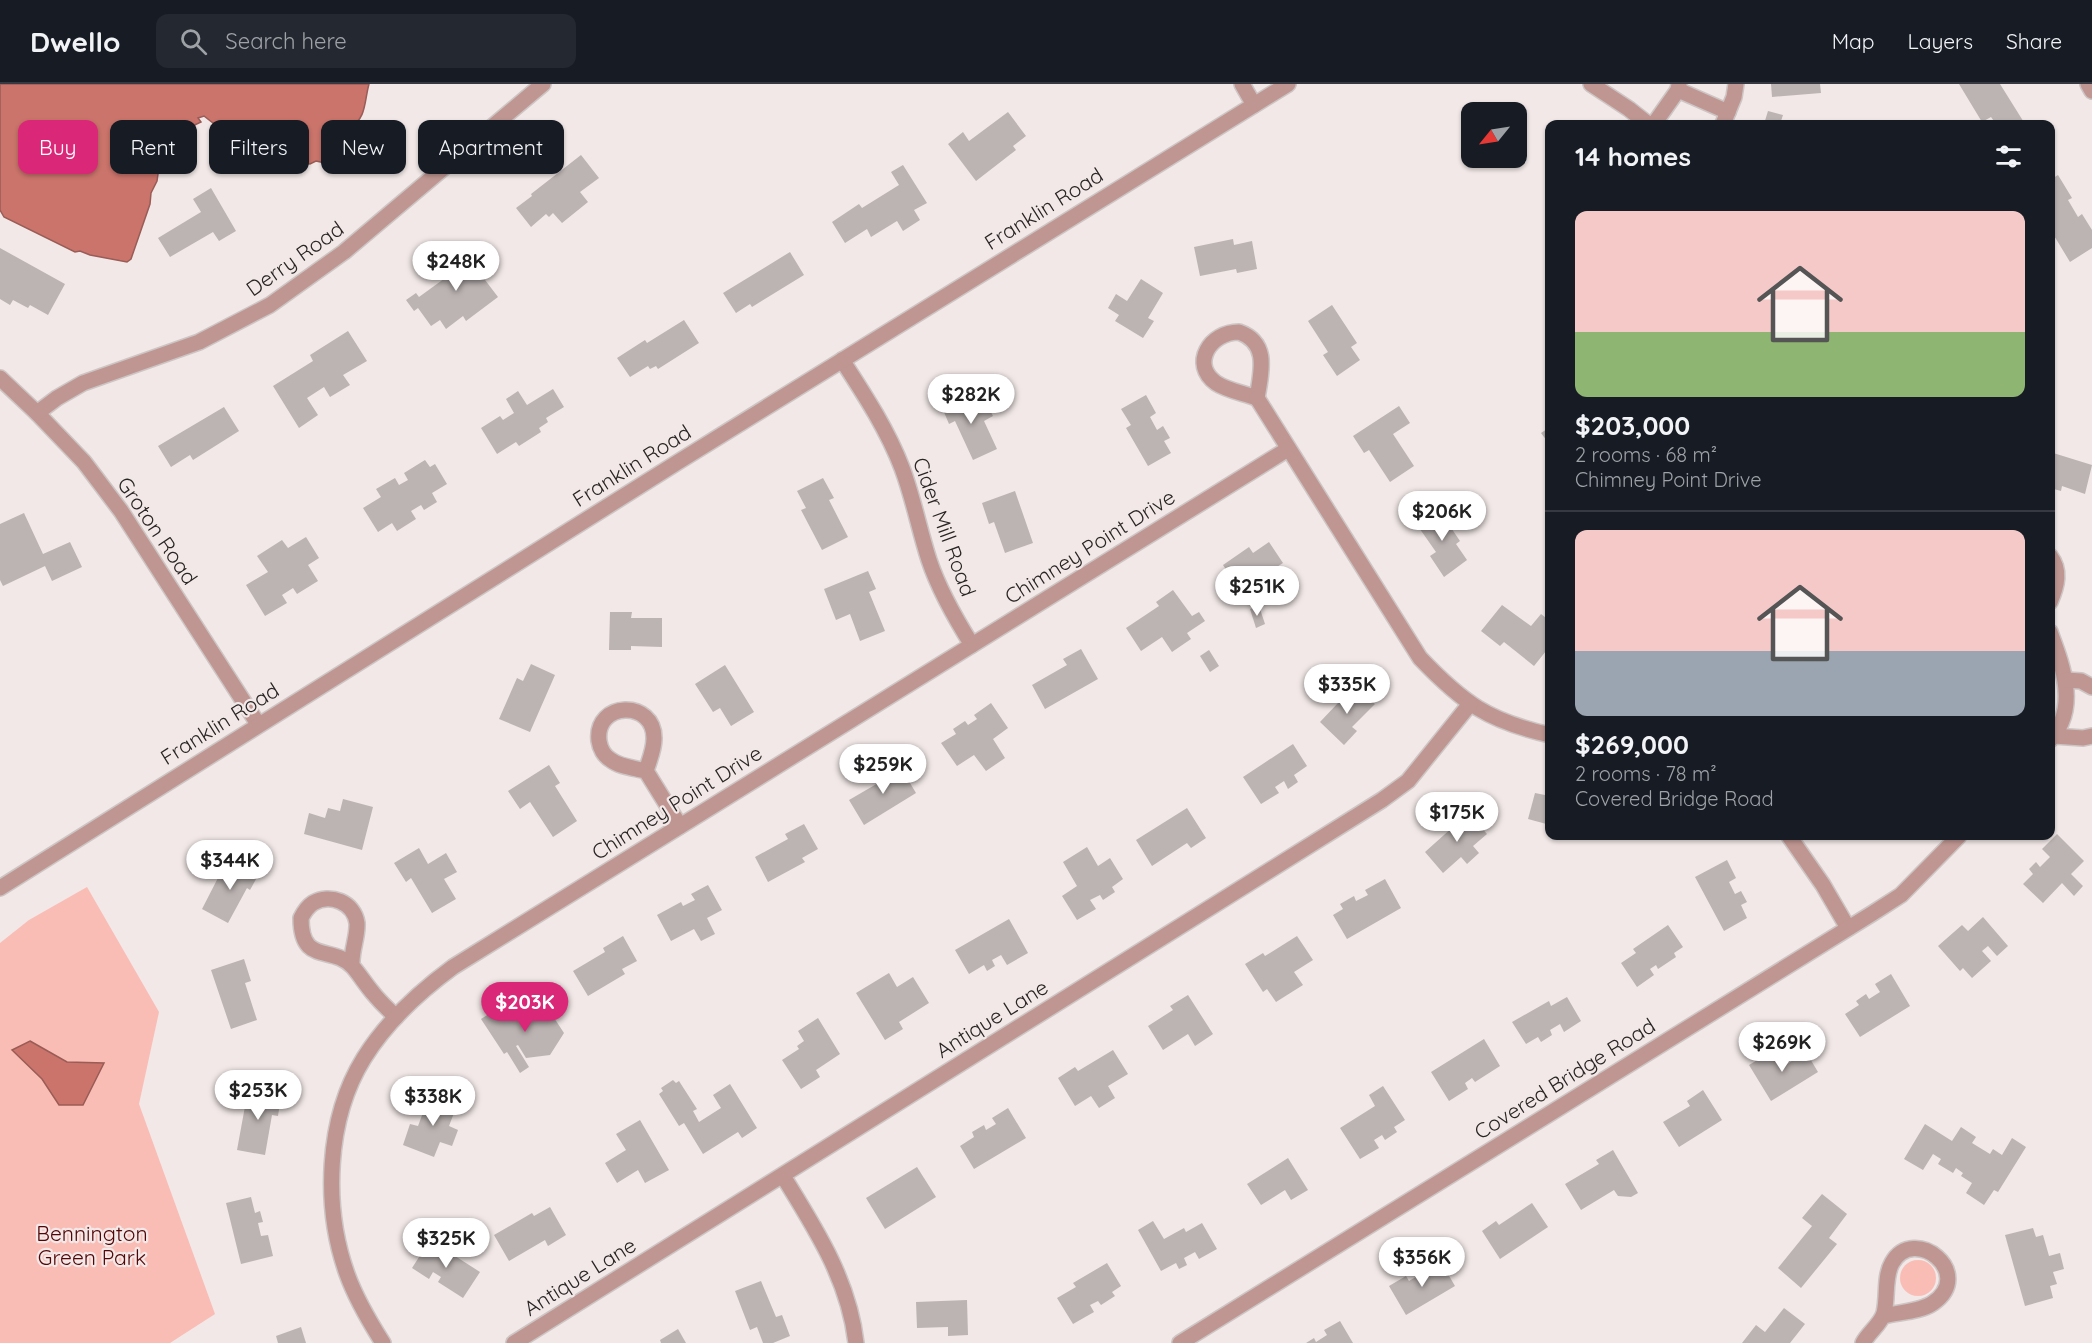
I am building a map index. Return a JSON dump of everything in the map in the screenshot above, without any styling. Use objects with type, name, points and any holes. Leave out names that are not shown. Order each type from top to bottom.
[{"type":"street","name":"Derry Road","points":[[37,413],[83,383],[198,342],[270,304],[344,252],[543,84]]},
{"type":"street","points":[[1242,84],[1254,105]]},
{"type":"street","name":"Franklin Road","points":[[0,888],[258,724],[1288,84]]},
{"type":"street","points":[[1591,84],[1643,120]]},
{"type":"street","points":[[1657,120],[1679,87],[1726,118],[1736,84]]},
{"type":"street","points":[[2088,84],[2092,90]]},
{"type":"street","points":[[1257,398],[1224,387],[1209,375],[1206,370],[1205,357],[1208,347],[1219,336],[1239,332],[1256,343],[1262,360],[1257,398],[1420,658],[1446,685],[1470,704],[1494,718],[1545,734]]},
{"type":"street","name":"Cider Mill Road","points":[[842,360],[878,417],[893,447],[902,468],[940,588],[972,645]]},
{"type":"street","name":"Groton Road","points":[[0,378],[84,462],[121,511],[258,724]]},
{"type":"street","name":"Chimney Point Drive","points":[[383,1343],[358,1300],[347,1273],[336,1230],[332,1176],[340,1117],[349,1089],[364,1058],[396,1017],[419,993],[453,967],[1288,449]]},
{"type":"street","points":[[2055,563],[2058,576],[2055,591]]},
{"type":"street","points":[[2055,647],[2066,680],[2067,697],[2065,711],[2055,732]]},
{"type":"street","points":[[2066,680],[2081,681],[2092,687]]},
{"type":"street","name":"Antique Lane","points":[[514,1343],[1382,800],[1408,781],[1470,704]]},
{"type":"street","points":[[2055,738],[2092,736]]},
{"type":"street","points":[[646,771],[680,826]]},
{"type":"street","points":[[1792,840],[1823,885],[1848,928]]},
{"type":"street","name":"Covered Bridge Road","points":[[1180,1343],[1901,895],[1955,840]]},
{"type":"street","points":[[352,966],[351,954],[357,932],[357,922],[353,912],[340,901],[333,899],[322,899],[312,904],[301,918],[303,938],[315,951],[338,957],[352,966],[374,995],[396,1017]]},
{"type":"street","points":[[783,1176],[835,1265],[855,1329],[856,1343]]},
{"type":"street","points":[[1863,1343],[1884,1316],[1888,1274],[1892,1262],[1908,1250],[1919,1248],[1928,1250],[1937,1256],[1947,1270],[1947,1280],[1940,1297],[1928,1306],[1884,1316]]},
{"type":"green space","name":"Bennington Green Park","points":[[87,887],[159,1012],[139,1104],[215,1314],[170,1343],[0,1343],[0,943],[29,920]]},
{"type":"green space","points":[[1918,1260],[1931,1265],[1936,1278],[1931,1291],[1918,1296],[1905,1291],[1900,1278],[1905,1265]]},
{"type":"shaded area","points":[[0,84],[369,84],[364,109],[358,120],[321,120],[321,162],[316,161],[310,164],[309,120],[209,120],[204,116],[198,118],[201,122],[197,124],[197,120],[110,120],[110,174],[158,174],[131,259],[127,262],[80,251],[75,252],[4,217],[0,210]]},
{"type":"shaded area","points":[[30,1041],[67,1062],[104,1063],[83,1105],[59,1105],[42,1079],[12,1050]]},
{"type":"building","points":[[1771,84],[1820,84],[1821,93],[1772,97]]},
{"type":"building","points":[[1959,84],[2000,84],[2022,120],[1993,120],[1991,117],[1981,120]]},
{"type":"building","points":[[1768,111],[1783,115],[1781,120],[1765,120]]},
{"type":"building","points":[[1008,112],[1026,136],[1013,146],[1016,150],[976,181],[948,144],[963,132],[969,141]]},
{"type":"building","points":[[581,155],[599,178],[580,192],[588,202],[562,223],[553,213],[549,217],[546,214],[531,227],[516,208],[557,174],[564,174],[564,168]]},
{"type":"building","points":[[903,165],[927,203],[914,210],[920,220],[903,231],[897,221],[871,237],[867,229],[845,243],[832,222],[859,204],[862,208],[899,185],[891,172]]},
{"type":"building","points":[[2058,175],[2072,198],[2068,200],[2078,217],[2082,214],[2092,230],[2092,248],[2070,262],[2055,237],[2055,177]]},
{"type":"building","points":[[211,188],[236,231],[219,241],[213,232],[170,257],[158,238],[201,212],[193,199]]},
{"type":"building","points":[[1233,239],[1234,245],[1252,241],[1257,269],[1237,273],[1236,269],[1200,276],[1194,247]]},
{"type":"building","points":[[466,246],[486,273],[482,276],[498,297],[466,321],[463,316],[446,329],[440,320],[431,326],[418,308],[414,311],[406,300],[416,293],[419,297],[452,273],[444,262]]},
{"type":"building","points":[[0,248],[65,284],[48,315],[30,305],[28,308],[13,300],[10,305],[0,299]]},
{"type":"building","points":[[790,252],[804,275],[752,307],[750,304],[736,313],[723,293]]},
{"type":"building","points":[[1141,279],[1163,293],[1148,318],[1154,321],[1143,338],[1115,321],[1119,315],[1108,308],[1116,294],[1127,301]]},
{"type":"building","points":[[1332,305],[1357,343],[1351,347],[1360,360],[1337,376],[1323,355],[1328,352],[1308,321]]},
{"type":"building","points":[[684,320],[699,343],[658,369],[656,366],[650,369],[648,366],[630,377],[617,358],[645,340],[647,343]]},
{"type":"building","points":[[348,331],[367,361],[343,375],[350,385],[330,397],[324,387],[307,398],[318,415],[299,428],[273,386],[313,361],[310,355]]},
{"type":"building","points":[[553,389],[564,407],[546,418],[548,422],[539,428],[541,432],[519,446],[516,442],[497,454],[481,428],[500,416],[503,420],[514,413],[506,399],[518,391],[527,405]]},
{"type":"building","points":[[964,394],[972,411],[987,404],[993,416],[984,421],[997,449],[973,460],[955,421],[949,424],[941,405]]},
{"type":"building","points":[[1146,395],[1156,413],[1150,417],[1157,430],[1163,426],[1170,438],[1164,441],[1171,453],[1148,466],[1126,428],[1131,425],[1121,409]]},
{"type":"building","points":[[1399,406],[1410,423],[1393,434],[1414,466],[1390,482],[1369,450],[1364,453],[1353,436]]},
{"type":"building","points":[[224,407],[239,431],[193,460],[190,455],[171,467],[158,446]]},
{"type":"building","points":[[2055,454],[2092,465],[2085,494],[2062,486],[2061,491],[2055,489]]},
{"type":"building","points":[[425,460],[430,467],[435,464],[447,484],[432,493],[437,502],[424,510],[421,505],[411,511],[416,519],[397,531],[392,523],[378,532],[363,508],[381,497],[376,489],[395,478],[399,485],[408,480],[404,473]]},
{"type":"building","points":[[823,478],[834,498],[829,500],[848,537],[822,550],[801,510],[806,508],[797,491]]},
{"type":"building","points":[[1015,491],[1033,543],[1005,553],[994,522],[989,524],[982,503]]},
{"type":"building","points":[[1437,507],[1460,541],[1456,544],[1467,560],[1444,577],[1430,556],[1436,552],[1415,522]]},
{"type":"building","points":[[24,513],[43,554],[70,542],[82,567],[52,581],[45,566],[3,586],[0,580],[0,524]]},
{"type":"building","points":[[306,537],[319,558],[308,565],[318,581],[297,594],[293,588],[282,595],[287,603],[265,616],[246,585],[268,572],[257,556],[282,540],[288,548]]},
{"type":"building","points":[[1269,542],[1283,563],[1240,591],[1223,565],[1249,547],[1253,553]]},
{"type":"building","points":[[868,571],[876,589],[869,592],[885,631],[860,641],[850,614],[836,620],[824,589]]},
{"type":"building","points":[[1173,590],[1192,616],[1199,612],[1205,621],[1187,633],[1191,639],[1172,652],[1162,637],[1141,651],[1126,628],[1159,606],[1156,602]]},
{"type":"building","points":[[1502,605],[1531,626],[1541,614],[1545,617],[1545,652],[1534,666],[1504,642],[1500,646],[1481,631]]},
{"type":"building","points":[[1259,606],[1265,624],[1256,628],[1250,609]]},
{"type":"building","points":[[610,612],[632,612],[631,618],[662,618],[662,647],[631,646],[631,650],[609,650]]},
{"type":"building","points":[[1081,649],[1098,679],[1045,709],[1032,685],[1067,665],[1063,659]]},
{"type":"building","points":[[1209,650],[1219,666],[1210,672],[1200,656]]},
{"type":"building","points":[[531,664],[555,675],[530,732],[499,719],[517,678],[523,681]]},
{"type":"building","points":[[725,665],[754,712],[731,726],[720,708],[713,712],[695,684]]},
{"type":"building","points":[[1355,685],[1375,704],[1352,727],[1357,731],[1344,745],[1320,722]]},
{"type":"building","points":[[991,703],[1008,728],[993,739],[1005,758],[986,771],[974,755],[957,766],[941,743],[956,734],[953,729],[965,721],[968,725],[977,719],[974,715]]},
{"type":"building","points":[[1293,744],[1307,766],[1294,775],[1298,782],[1288,789],[1284,781],[1275,787],[1279,793],[1261,804],[1243,777]]},
{"type":"building","points":[[898,763],[916,793],[864,825],[849,800],[880,782],[876,776]]},
{"type":"building","points":[[549,765],[560,783],[555,786],[577,821],[553,837],[530,802],[520,809],[508,791]]},
{"type":"building","points":[[1535,793],[1545,795],[1545,824],[1528,819]]},
{"type":"building","points":[[343,799],[373,807],[362,850],[304,834],[309,813],[325,818],[328,808],[340,811]]},
{"type":"building","points":[[1187,808],[1206,838],[1191,848],[1187,843],[1152,866],[1136,840]]},
{"type":"building","points":[[1465,809],[1487,834],[1473,846],[1479,853],[1467,864],[1461,857],[1443,873],[1425,852],[1454,826],[1451,822]]},
{"type":"building","points":[[804,824],[818,849],[802,858],[805,862],[768,882],[755,857],[788,839],[785,834]]},
{"type":"building","points":[[2057,834],[2084,861],[2071,874],[2083,886],[2074,896],[2062,883],[2043,903],[2023,884],[2033,874],[2029,869],[2036,862],[2040,867],[2050,857],[2042,849],[2051,840],[2055,840]]},
{"type":"building","points":[[1087,847],[1098,866],[1110,858],[1123,879],[1112,887],[1115,892],[1103,900],[1100,895],[1090,900],[1096,909],[1077,920],[1062,896],[1077,886],[1063,862]]},
{"type":"building","points":[[419,848],[428,864],[446,853],[457,872],[444,879],[456,899],[432,913],[411,878],[406,882],[394,863]]},
{"type":"building","points":[[236,859],[260,872],[250,890],[247,888],[228,923],[202,909],[220,874],[226,878]]},
{"type":"building","points":[[1727,860],[1736,878],[1729,882],[1735,894],[1741,891],[1747,902],[1741,905],[1747,918],[1724,931],[1695,877]]},
{"type":"building","points":[[1385,879],[1401,908],[1347,939],[1333,915],[1343,909],[1340,904],[1354,896],[1356,901],[1368,895],[1365,890]]},
{"type":"building","points":[[708,885],[722,910],[707,918],[715,934],[701,941],[694,929],[671,941],[657,915],[681,902],[683,906],[695,900],[691,894]]},
{"type":"building","points":[[1983,917],[2008,946],[1997,956],[1988,946],[1982,951],[1991,961],[1972,978],[1963,968],[1960,971],[1938,946],[1962,925],[1968,931]]},
{"type":"building","points":[[1009,919],[1028,953],[1007,965],[1001,955],[992,960],[995,966],[987,971],[984,965],[969,974],[955,950]]},
{"type":"building","points":[[1668,925],[1683,947],[1674,953],[1676,957],[1658,969],[1656,965],[1650,969],[1654,975],[1637,987],[1621,963],[1636,953],[1633,949]]},
{"type":"building","points":[[623,936],[637,961],[622,969],[625,974],[588,996],[573,971],[605,952],[603,948]]},
{"type":"building","points":[[1297,936],[1313,960],[1294,972],[1303,985],[1276,1002],[1267,989],[1263,992],[1245,964],[1263,953],[1265,956]]},
{"type":"building","points":[[244,959],[251,981],[245,983],[257,1020],[231,1029],[211,970]]},
{"type":"building","points":[[889,973],[897,987],[913,977],[929,1003],[899,1022],[903,1029],[885,1040],[856,993]]},
{"type":"building","points":[[1891,974],[1910,1006],[1860,1037],[1845,1014],[1859,1005],[1856,1001],[1866,994],[1869,999],[1880,992],[1875,984]]},
{"type":"building","points":[[1188,995],[1213,1034],[1195,1046],[1188,1034],[1163,1050],[1148,1026],[1173,1010],[1170,1006]]},
{"type":"building","points":[[1567,997],[1581,1021],[1564,1032],[1560,1024],[1550,1030],[1552,1035],[1541,1042],[1538,1037],[1526,1044],[1512,1022],[1549,1001],[1551,1006]]},
{"type":"building","points":[[541,998],[564,1033],[550,1055],[526,1058],[518,1045],[516,1046],[529,1067],[520,1073],[507,1052],[504,1054],[481,1019],[498,1008],[507,1021]]},
{"type":"building","points":[[818,1018],[840,1054],[816,1070],[820,1077],[801,1089],[782,1060],[799,1049],[797,1046],[804,1041],[798,1031]]},
{"type":"building","points":[[1484,1039],[1500,1066],[1475,1082],[1472,1078],[1465,1083],[1468,1089],[1449,1101],[1431,1072]]},
{"type":"building","points":[[1113,1050],[1128,1074],[1108,1086],[1115,1098],[1099,1108],[1091,1096],[1075,1106],[1058,1078],[1075,1067],[1078,1071]]},
{"type":"building","points":[[1774,1050],[1784,1066],[1806,1052],[1818,1072],[1771,1101],[1749,1065]]},
{"type":"building","points":[[673,1080],[676,1083],[679,1081],[697,1109],[693,1111],[699,1122],[721,1108],[713,1095],[730,1084],[757,1128],[742,1138],[738,1132],[703,1154],[684,1123],[679,1126],[659,1094],[663,1091],[661,1088]]},
{"type":"building","points":[[1383,1086],[1405,1120],[1394,1127],[1397,1132],[1385,1140],[1382,1135],[1374,1140],[1379,1148],[1360,1159],[1340,1128],[1375,1106],[1369,1095]]},
{"type":"building","points":[[248,1090],[281,1096],[278,1116],[272,1115],[265,1155],[237,1150]]},
{"type":"building","points":[[1703,1090],[1722,1120],[1679,1147],[1663,1122],[1690,1106],[1687,1101]]},
{"type":"building","points":[[430,1094],[457,1105],[449,1126],[458,1130],[452,1146],[440,1142],[434,1157],[403,1145],[410,1124],[418,1126]]},
{"type":"building","points":[[1008,1108],[1026,1138],[974,1169],[960,1146],[974,1137],[972,1132],[984,1125],[986,1130],[996,1124],[992,1118]]},
{"type":"building","points":[[640,1120],[669,1170],[645,1183],[638,1170],[617,1183],[605,1163],[626,1150],[616,1134]]},
{"type":"building","points":[[1925,1124],[1952,1141],[1961,1127],[1976,1137],[1972,1143],[1990,1154],[1993,1149],[2002,1155],[2012,1138],[2026,1147],[1998,1192],[1994,1190],[1984,1205],[1966,1193],[1972,1183],[1961,1176],[1963,1173],[1956,1168],[1953,1173],[1938,1164],[1941,1159],[1933,1154],[1923,1170],[1904,1159]]},
{"type":"building","points":[[1613,1150],[1638,1193],[1631,1197],[1618,1196],[1614,1190],[1581,1210],[1565,1184],[1599,1164],[1596,1160]]},
{"type":"building","points":[[1288,1158],[1308,1190],[1291,1200],[1285,1190],[1261,1205],[1247,1184]]},
{"type":"building","points":[[917,1167],[936,1197],[885,1229],[866,1198]]},
{"type":"building","points":[[1822,1194],[1847,1214],[1829,1238],[1837,1244],[1801,1288],[1778,1268],[1812,1226],[1802,1218]]},
{"type":"building","points":[[251,1197],[255,1213],[260,1211],[263,1222],[258,1223],[261,1236],[268,1235],[273,1256],[241,1264],[226,1203]]},
{"type":"building","points":[[1532,1203],[1548,1227],[1500,1259],[1482,1231],[1496,1221],[1499,1225]]},
{"type":"building","points":[[550,1207],[566,1235],[548,1246],[545,1240],[509,1261],[494,1235],[532,1213],[534,1216]]},
{"type":"building","points":[[1153,1221],[1164,1239],[1184,1228],[1186,1232],[1202,1223],[1217,1249],[1199,1259],[1195,1252],[1184,1258],[1187,1265],[1179,1269],[1176,1263],[1161,1271],[1138,1230]]},
{"type":"building","points":[[2033,1228],[2036,1237],[2043,1235],[2049,1256],[2060,1253],[2064,1269],[2053,1272],[2057,1284],[2050,1286],[2053,1298],[2025,1306],[2005,1235]]},
{"type":"building","points":[[430,1240],[480,1272],[463,1298],[438,1282],[441,1277],[433,1272],[429,1279],[412,1268]]},
{"type":"building","points":[[1441,1262],[1455,1286],[1406,1315],[1389,1286],[1406,1276],[1409,1281]]},
{"type":"building","points":[[1107,1263],[1121,1286],[1112,1292],[1115,1296],[1101,1305],[1098,1301],[1090,1305],[1094,1312],[1073,1324],[1057,1298],[1076,1287],[1073,1283]]},
{"type":"building","points":[[761,1281],[776,1317],[782,1315],[790,1336],[773,1343],[763,1343],[757,1327],[750,1330],[735,1291]]},
{"type":"building","points":[[967,1300],[968,1335],[948,1336],[948,1327],[917,1328],[916,1302]]},
{"type":"building","points":[[1784,1308],[1805,1324],[1790,1343],[1742,1343],[1756,1325],[1765,1332]]},
{"type":"building","points":[[1340,1321],[1353,1343],[1306,1343],[1314,1338],[1316,1342],[1327,1335],[1324,1330]]},
{"type":"building","points":[[301,1327],[306,1343],[278,1343],[276,1336]]},
{"type":"building","points":[[678,1329],[686,1343],[661,1343],[660,1340]]}]
